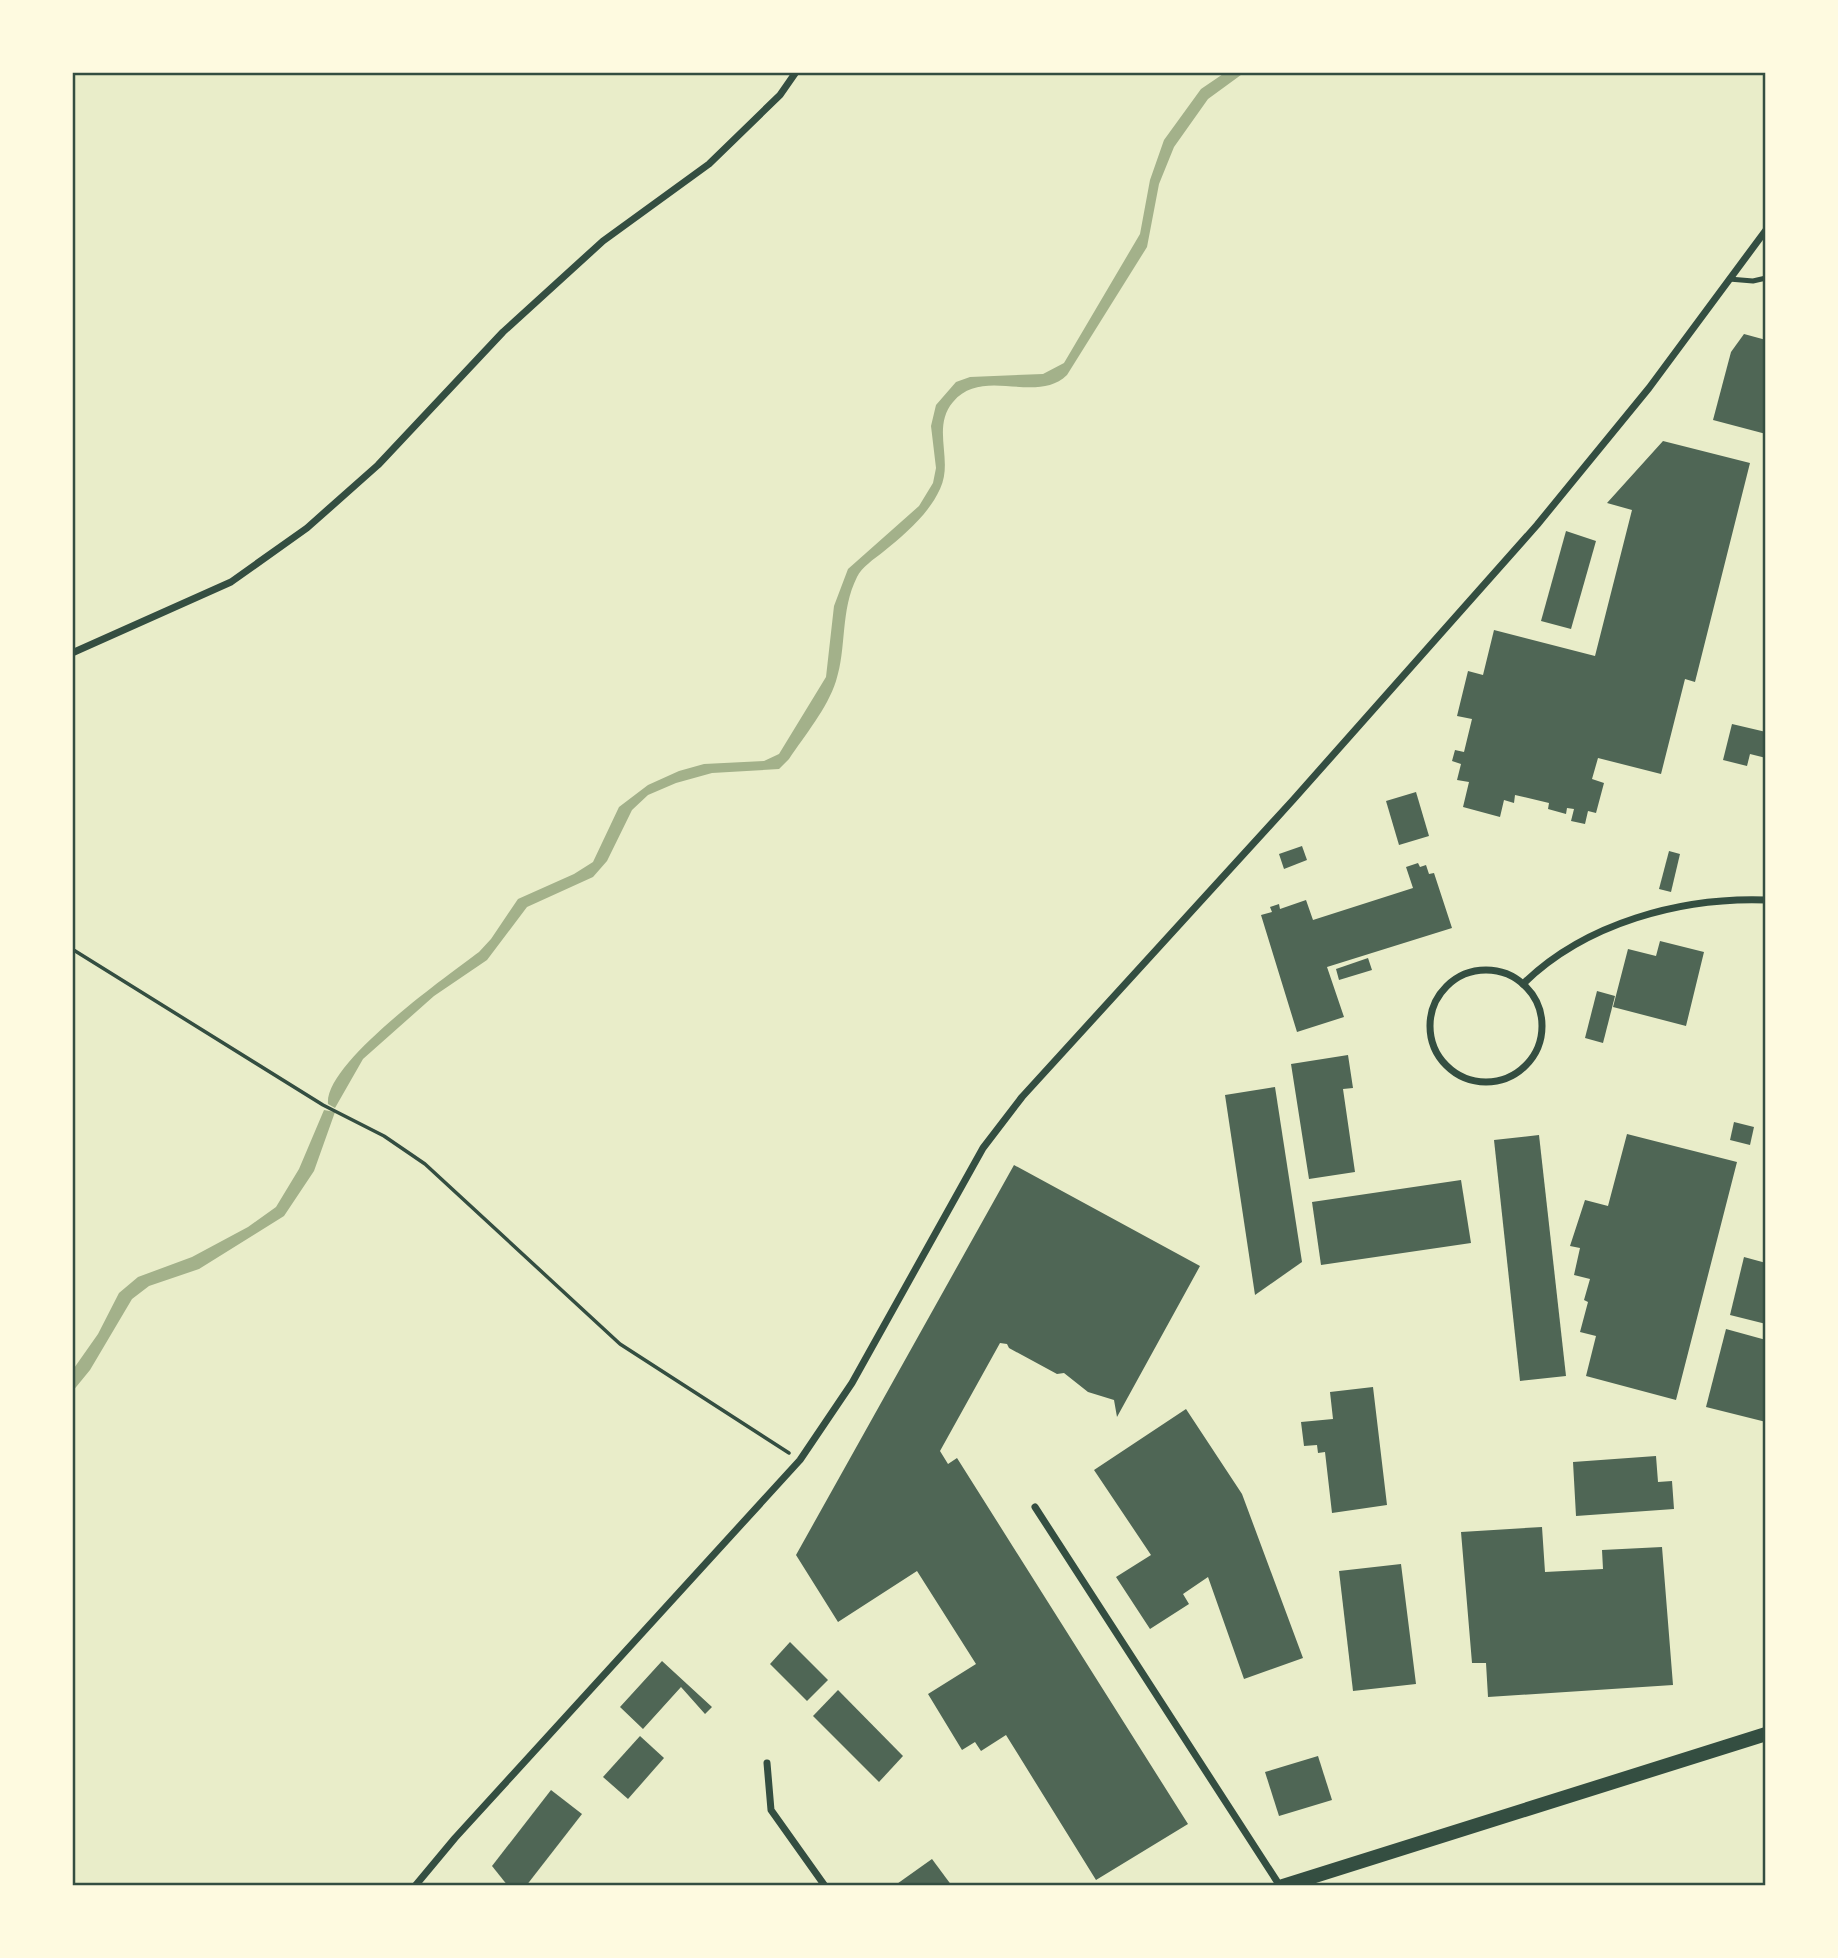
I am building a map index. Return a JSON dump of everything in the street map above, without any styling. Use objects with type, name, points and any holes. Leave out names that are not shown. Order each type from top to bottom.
[{"type":"main road","points":[[1281,1886],[1766,1734]]},
{"type":"street","points":[[72,653],[220,587],[291,541],[378,465],[503,332],[603,241],[709,164],[780,95],[796,72]]},
{"type":"street","points":[[415,1886],[455,1838],[800,1460],[852,1382],[983,1148],[1001,1122],[1537,525],[1641,398],[1766,230]]},
{"type":"street","points":[[1523,984],[1562,951],[1597,933],[1685,905],[1733,899],[1766,900]]},
{"type":"street","points":[[1485,970],[1499,972],[1523,984],[1532,994],[1542,1019],[1542,1032],[1533,1058],[1513,1076],[1487,1083],[1461,1076],[1450,1069],[1434,1047],[1430,1020],[1433,1007],[1448,985],[1459,977],[1485,970]]},
{"type":"street","points":[[1035,1507],[1281,1886]]},
{"type":"street","points":[[767,1763],[771,1810],[825,1886]]},
{"type":"lane","points":[[1729,279],[1753,281],[1766,278]]},
{"type":"path","points":[[72,949],[323,1105],[384,1136],[425,1164],[628,1350],[800,1460]]},
{"type":"shaded area","points":[[1226,72],[1245,72],[1208,99],[1174,147],[1159,184],[1147,247],[1067,375],[1040,387],[979,387],[965,392],[953,402],[944,422],[945,467],[940,489],[915,524],[857,577],[848,603],[836,681],[821,712],[789,759],[779,769],[712,773],[676,783],[648,795],[632,810],[607,861],[593,877],[527,907],[487,960],[434,996],[363,1059],[335,1108],[328,1104],[332,1087],[345,1066],[390,1022],[479,952],[518,899],[574,874],[593,862],[619,807],[648,785],[679,771],[704,764],[764,761],[779,754],[826,677],[834,606],[848,569],[919,506],[933,483],[936,468],[931,426],[936,405],[956,382],[970,377],[1043,374],[1064,363],[1140,234],[1150,180],[1164,140],[1201,89]]},
{"type":"shaded area","points":[[324,1110],[335,1112],[314,1171],[284,1216],[199,1269],[149,1286],[132,1299],[90,1370],[72,1392],[72,1371],[98,1334],[119,1293],[138,1277],[192,1257],[248,1227],[276,1207],[299,1169]]},
{"type":"building","points":[[1744,334],[1766,340],[1766,434],[1713,420],[1731,352]]},
{"type":"building","points":[[1663,441],[1750,463],[1695,682],[1685,679],[1661,774],[1598,758],[1592,779],[1604,783],[1596,813],[1588,811],[1585,824],[1571,821],[1574,809],[1567,808],[1566,814],[1548,809],[1549,803],[1515,795],[1514,803],[1504,800],[1500,817],[1463,807],[1469,782],[1457,780],[1461,764],[1452,761],[1455,750],[1464,752],[1472,719],[1457,716],[1468,671],[1483,675],[1494,630],[1595,656],[1632,510],[1607,503]]},
{"type":"building","points":[[1566,531],[1596,541],[1571,629],[1541,621]]},
{"type":"building","points":[[1732,724],[1766,732],[1766,758],[1750,754],[1747,766],[1723,760]]},
{"type":"building","points":[[1416,792],[1429,836],[1399,845],[1386,801]]},
{"type":"building","points":[[1302,846],[1307,860],[1284,869],[1279,854]]},
{"type":"building","points":[[1669,851],[1680,854],[1671,892],[1659,889]]},
{"type":"building","points":[[1418,863],[1420,867],[1426,865],[1429,874],[1434,873],[1452,928],[1327,967],[1344,1017],[1297,1032],[1261,915],[1272,912],[1270,907],[1279,904],[1280,909],[1306,900],[1313,920],[1413,888],[1406,867]]},
{"type":"building","points":[[1660,941],[1704,952],[1686,1026],[1613,1007],[1628,949],[1656,956]]},
{"type":"building","points":[[1368,958],[1372,970],[1339,980],[1336,969]]},
{"type":"building","points":[[1597,991],[1615,996],[1603,1043],[1585,1038]]},
{"type":"building","points":[[1348,1055],[1353,1088],[1343,1089],[1355,1172],[1309,1179],[1291,1064]]},
{"type":"building","points":[[1275,1087],[1302,1262],[1255,1295],[1225,1095]]},
{"type":"building","points":[[1734,1122],[1754,1127],[1750,1145],[1730,1140]]},
{"type":"building","points":[[1627,1134],[1737,1162],[1676,1400],[1586,1376],[1596,1336],[1580,1332],[1588,1302],[1584,1300],[1590,1279],[1574,1275],[1580,1248],[1570,1246],[1585,1200],[1608,1206]]},
{"type":"building","points":[[1539,1135],[1566,1376],[1520,1381],[1494,1140]]},
{"type":"building","points":[[1014,1165],[1200,1266],[1117,1417],[1114,1400],[1088,1392],[1064,1373],[1057,1374],[1009,1348],[1007,1344],[1000,1343],[940,1451],[948,1464],[957,1458],[1188,1824],[1096,1880],[1006,1735],[981,1751],[975,1742],[962,1750],[928,1694],[976,1664],[917,1571],[838,1622],[796,1555]]},
{"type":"building","points":[[1461,1180],[1471,1243],[1321,1265],[1312,1202]]},
{"type":"building","points":[[1744,1257],[1766,1263],[1766,1324],[1730,1315]]},
{"type":"building","points":[[1726,1329],[1766,1340],[1766,1422],[1706,1407]]},
{"type":"building","points":[[1373,1387],[1387,1505],[1332,1513],[1325,1452],[1318,1453],[1317,1445],[1304,1446],[1301,1422],[1333,1419],[1330,1392]]},
{"type":"building","points":[[1186,1409],[1242,1494],[1303,1658],[1244,1679],[1208,1577],[1183,1594],[1189,1604],[1150,1629],[1116,1577],[1151,1555],[1094,1470]]},
{"type":"building","points":[[1656,1456],[1658,1482],[1672,1481],[1674,1509],[1576,1516],[1573,1462]]},
{"type":"building","points":[[1542,1527],[1545,1572],[1603,1569],[1602,1550],[1662,1547],[1673,1685],[1488,1697],[1486,1663],[1472,1663],[1461,1532]]},
{"type":"building","points":[[1401,1564],[1416,1684],[1353,1691],[1339,1571]]},
{"type":"building","points":[[790,1642],[828,1680],[807,1701],[770,1664]]},
{"type":"building","points":[[662,1661],[712,1707],[705,1714],[681,1687],[643,1729],[620,1707]]},
{"type":"building","points":[[838,1690],[903,1756],[879,1782],[813,1716]]},
{"type":"building","points":[[640,1736],[664,1758],[628,1799],[603,1777]]},
{"type":"building","points":[[1318,1756],[1332,1800],[1279,1816],[1265,1772]]},
{"type":"building","points":[[551,1790],[582,1814],[526,1886],[508,1886],[492,1866]]},
{"type":"building","points":[[932,1859],[952,1886],[894,1886]]}]
